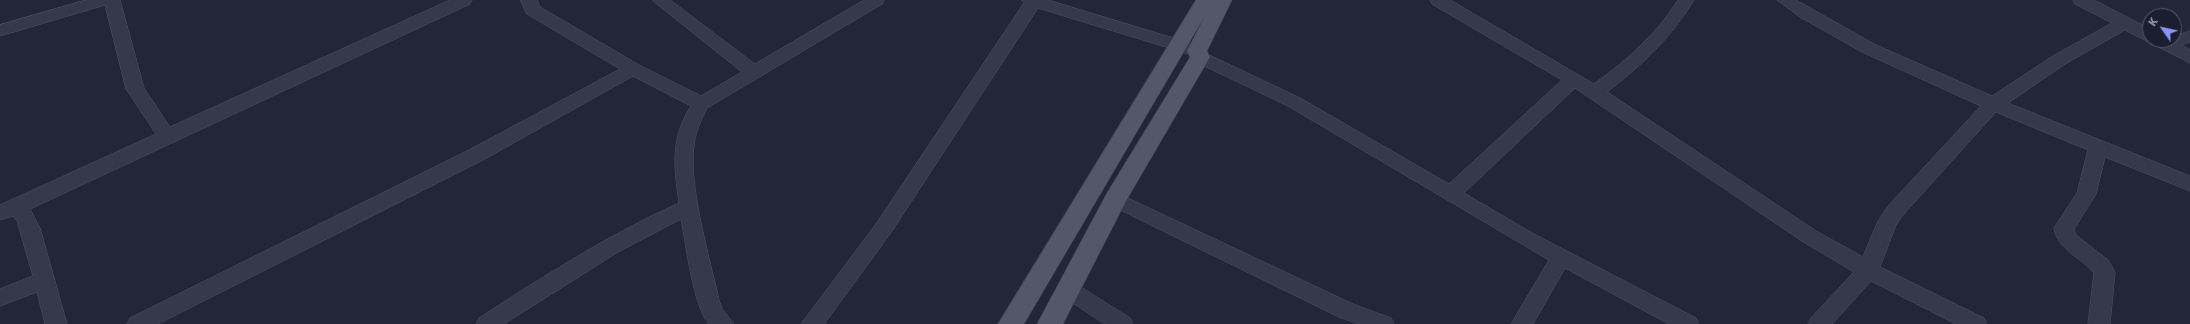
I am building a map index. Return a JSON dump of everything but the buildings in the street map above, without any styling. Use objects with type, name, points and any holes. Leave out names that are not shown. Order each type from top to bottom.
[{"type":"main road","points":[[1050,324],[1192,51],[1205,0]]},
{"type":"main road","points":[[1011,324],[1192,51],[1223,0]]},
{"type":"street","points":[[0,31],[45,16],[105,0]]},
{"type":"street","points":[[112,0],[134,89],[167,136]]},
{"type":"street","points":[[8,210],[464,0]]},
{"type":"street","points":[[529,0],[532,10],[633,69],[701,104]]},
{"type":"street","points":[[660,0],[753,72]]},
{"type":"street","points":[[723,324],[713,314],[708,300],[689,206],[684,171],[685,140],[693,117],[701,104],[876,0]]},
{"type":"street","points":[[1438,0],[1595,92],[1809,236],[1868,270],[1976,324]]},
{"type":"street","points":[[1595,92],[1639,59],[1673,19],[1686,0]]},
{"type":"street","points":[[1785,0],[1846,38],[1993,104],[2190,184]]},
{"type":"street","points":[[2081,0],[2142,32]]},
{"type":"street","points":[[812,324],[883,229],[1032,1],[1192,51],[1294,102],[1561,258],[1688,324]]},
{"type":"street","points":[[1819,324],[1868,270],[1887,223],[1895,211],[1993,104],[2059,60],[2124,23]]},
{"type":"street","points":[[2173,48],[2190,57]]},
{"type":"street","points":[[138,324],[476,154],[633,69]]},
{"type":"street","points":[[1450,194],[1574,79]]},
{"type":"street","points":[[2098,147],[2086,194],[2064,228],[2064,233],[2068,240],[2097,262],[2105,272],[2099,324]]},
{"type":"street","points":[[1115,199],[1344,317],[1383,324]]},
{"type":"street","points":[[487,324],[562,275],[649,224],[689,206]]},
{"type":"street","points":[[8,210],[26,218],[56,324]]},
{"type":"street","points":[[1522,324],[1561,258]]},
{"type":"street","points":[[0,298],[44,280]]},
{"type":"street","points":[[1069,290],[1122,324]]}]
